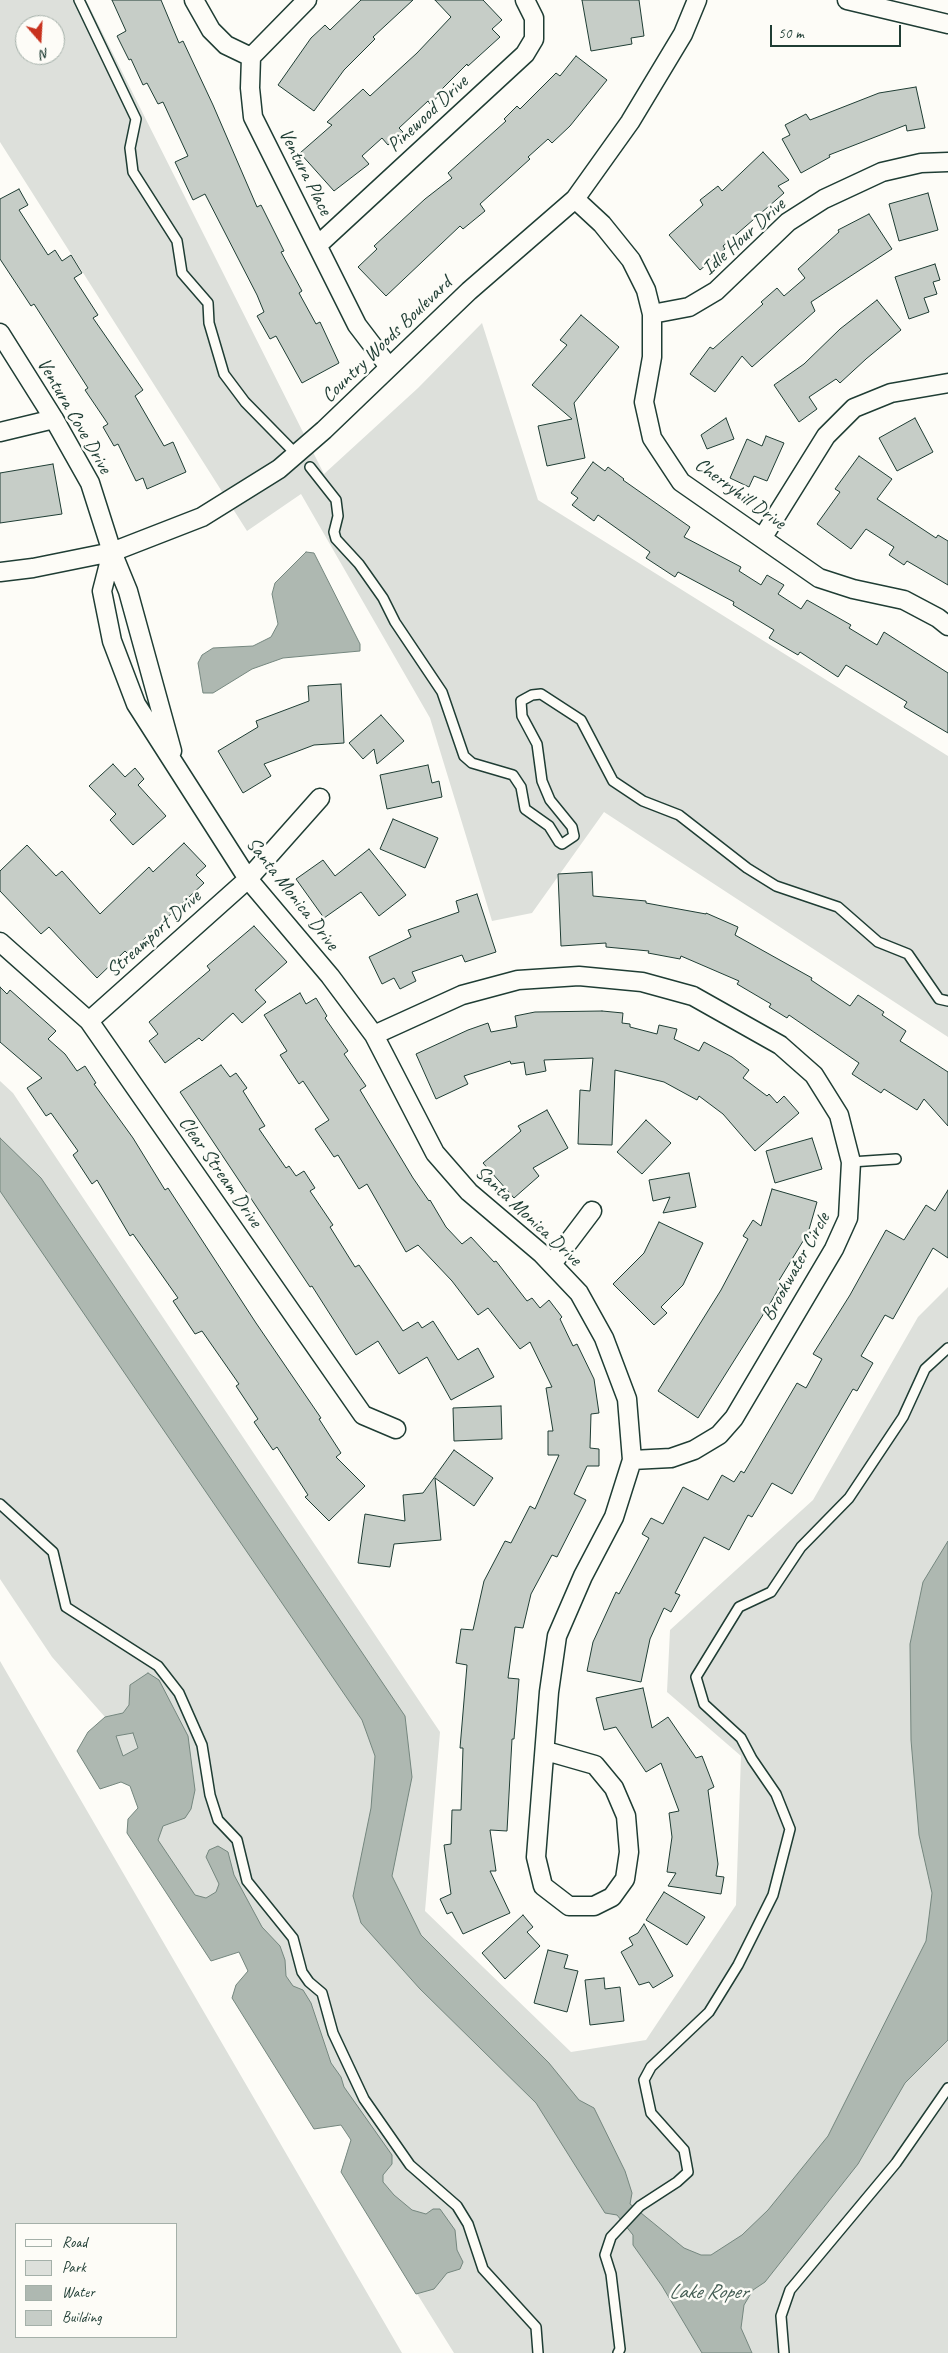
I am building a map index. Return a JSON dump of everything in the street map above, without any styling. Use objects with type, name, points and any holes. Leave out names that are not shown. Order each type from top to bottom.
[{"type":"street","points":[[194,0],[211,30],[226,45],[251,57],[307,0]]},
{"type":"street","name":"Pinewood Drive","points":[[318,245],[525,54],[534,39],[534,18],[525,0]]},
{"type":"street","name":"Country Woods Boulevard","points":[[0,572],[34,568],[112,552],[202,517],[279,470],[469,290],[575,199],[630,122],[683,34],[697,0]]},
{"type":"street","points":[[847,0],[898,7],[948,24]]},
{"type":"street","name":"Ventura Place","points":[[251,57],[250,88],[253,117],[357,325],[389,367]]},
{"type":"street","name":"Idle Hour Drive","points":[[652,314],[689,307],[716,291],[788,222],[824,199],[882,172],[921,163],[948,162]]},
{"type":"street","name":"Cherryhill Drive","points":[[575,199],[602,224],[631,260],[646,290],[652,314],[652,357],[644,402],[652,438],[682,482],[722,512],[763,537],[819,578],[853,589],[904,600],[938,618],[948,626]]},
{"type":"street","name":"Ventura Cove Drive","points":[[0,333],[54,419],[90,484],[112,552]]},
{"type":"street","points":[[763,537],[826,436],[854,408],[891,393],[948,384]]},
{"type":"street","points":[[0,432],[54,419]]},
{"type":"street","name":"Santa Monica Drive","points":[[112,552],[102,591],[112,641],[136,704],[248,879],[330,976],[374,1035],[435,1153],[469,1192],[552,1264],[579,1293],[604,1338],[627,1399],[632,1460],[614,1517],[583,1576],[557,1636],[549,1692],[546,1752],[536,1857],[543,1886],[569,1906],[594,1906],[612,1898],[625,1879],[629,1852],[626,1816],[614,1788],[594,1765],[546,1752]]},
{"type":"street","name":"Santa Monica Drive","points":[[112,552],[128,591],[177,769]]},
{"type":"street","name":"Streamport Drive","points":[[90,1021],[248,879],[320,798]]},
{"type":"street","name":"Clear Stream Drive","points":[[0,942],[90,1021],[363,1415],[396,1429]]},
{"type":"street","name":"Brookwater Circle","points":[[374,1035],[462,995],[518,980],[579,976],[642,982],[693,996],[780,1045],[814,1075],[839,1115],[850,1162],[848,1218],[834,1249],[734,1418],[719,1435],[694,1450],[671,1458],[632,1460]]},
{"type":"street","points":[[552,1264],[592,1211]]},
{"type":"lane","points":[[79,0],[136,119],[130,148],[133,172],[177,241],[182,273],[208,303],[210,323],[224,374],[245,402],[296,454]]},
{"type":"lane","points":[[310,467],[336,500],[338,516],[334,532],[336,539],[359,564],[383,598],[395,622],[442,692],[464,756],[472,763],[513,775],[522,787],[525,809],[549,826],[559,842],[562,844],[574,836],[572,827],[547,793],[542,781],[537,744],[522,716],[521,701],[532,695],[541,694],[581,720],[613,781],[643,801],[679,815],[747,868],[776,886],[838,907],[878,942],[908,954],[940,998],[948,1001]]},
{"type":"lane","points":[[850,1162],[896,1159]]},
{"type":"lane","points":[[618,2353],[620,2349],[611,2274],[605,2255],[611,2237],[619,2226],[640,2206],[677,2182],[688,2172],[684,2150],[651,2113],[644,2080],[651,2067],[709,2012],[738,1965],[773,1895],[790,1828],[776,1794],[752,1759],[741,1738],[704,1704],[696,1677],[700,1666],[739,1607],[771,1592],[801,1548],[849,1498],[903,1417],[926,1369],[948,1348]]},
{"type":"lane","points":[[0,1504],[53,1552],[66,1607],[158,1666],[179,1693],[202,1745],[210,1795],[218,1820],[237,1840],[247,1881],[294,1938],[302,1972],[309,1982],[322,1993],[333,2033],[364,2099],[410,2165],[457,2206],[468,2224],[483,2269],[536,2327],[538,2353]]},
{"type":"lane","points":[[784,2353],[781,2316],[790,2290],[896,2163],[948,2088]]},
{"type":"green space","points":[[0,0],[86,0],[324,474],[418,388],[482,323],[538,500],[948,756],[948,1037],[604,812],[532,913],[492,921],[430,718],[301,494],[247,531],[0,142]]},
{"type":"green space","points":[[0,1081],[13,1093],[440,1732],[425,1911],[571,2052],[646,2040],[736,1905],[741,1756],[667,1692],[670,1630],[813,1500],[918,1317],[948,1287],[948,2353],[454,2353],[341,2172],[351,2139],[340,2124],[314,2129],[232,1998],[236,1985],[248,1971],[239,1952],[211,1961],[127,1833],[128,1819],[138,1808],[130,1786],[121,1782],[100,1789],[77,1751],[88,1732],[105,1717],[52,1657],[0,1579]]},
{"type":"green space","points":[[0,1661],[402,2353],[0,2353]]},
{"type":"water","points":[[306,552],[314,553],[360,644],[360,651],[283,658],[252,669],[213,693],[203,693],[198,663],[202,655],[213,648],[253,646],[271,637],[278,624],[272,594],[275,583]]},
{"type":"water","name":"Lake Roper","points":[[0,1138],[41,1178],[405,1716],[412,1777],[392,1876],[421,1935],[549,2063],[579,2100],[594,2108],[625,2171],[632,2193],[630,2204],[684,2248],[701,2255],[711,2255],[742,2235],[768,2210],[828,2136],[926,1941],[932,1893],[919,1835],[911,1740],[910,1644],[923,1582],[948,1541],[948,2040],[905,2083],[858,2164],[765,2282],[753,2290],[744,2305],[741,2328],[752,2353],[702,2353],[662,2286],[633,2245],[633,2235],[617,2215],[605,2213],[536,2103],[420,1989],[361,1923],[353,1896],[371,1808],[375,1756],[362,1720],[0,1191]]},
{"type":"water","points":[[148,1673],[159,1680],[188,1736],[195,1790],[191,1809],[185,1818],[163,1826],[158,1840],[195,1895],[206,1898],[216,1892],[219,1884],[206,1857],[209,1850],[218,1846],[228,1852],[234,1875],[262,1927],[280,1946],[285,1960],[286,1976],[293,1986],[303,1990],[311,2003],[331,2063],[341,2077],[344,2087],[392,2155],[392,2164],[383,2175],[383,2182],[394,2195],[412,2210],[426,2214],[433,2209],[440,2209],[455,2230],[457,2250],[463,2262],[460,2269],[447,2273],[434,2289],[416,2294],[341,2172],[351,2140],[341,2125],[314,2129],[232,1998],[236,1985],[248,1971],[239,1952],[211,1961],[127,1833],[128,1819],[138,1808],[130,1786],[121,1782],[100,1789],[77,1751],[88,1732],[105,1717],[123,1713],[129,1705],[130,1685]],"holes":[[[133,1733],[138,1748],[123,1756],[116,1736]]]},
{"type":"building","points":[[112,0],[161,0],[179,43],[183,41],[213,105],[257,207],[261,205],[284,251],[281,252],[302,291],[299,293],[316,324],[320,322],[339,363],[302,383],[276,336],[270,339],[257,316],[264,312],[257,295],[205,194],[193,200],[175,162],[188,156],[163,102],[158,104],[147,83],[143,85],[131,59],[129,60],[117,36],[126,31]]},
{"type":"building","points":[[361,0],[413,0],[373,37],[375,39],[344,70],[314,111],[278,85],[311,38],[325,25],[330,30]]},
{"type":"building","points":[[435,0],[483,0],[502,20],[492,29],[500,37],[468,66],[467,64],[430,104],[428,101],[399,128],[403,132],[388,145],[382,138],[362,156],[369,164],[334,191],[300,153],[332,125],[327,122],[363,89],[370,96],[417,53],[451,17]]},
{"type":"building","points":[[582,0],[639,0],[644,36],[631,38],[632,44],[591,51]]},
{"type":"building","points":[[576,56],[607,80],[570,126],[552,143],[548,139],[528,157],[530,159],[480,204],[485,211],[463,229],[460,226],[386,296],[358,267],[377,249],[374,246],[425,199],[452,178],[448,173],[506,121],[504,119],[517,106],[520,109],[556,73],[560,76]]},
{"type":"building","points":[[916,87],[925,128],[907,131],[906,125],[829,155],[830,157],[801,173],[782,139],[790,135],[785,125],[806,114],[810,120],[879,93]]},
{"type":"building","points":[[763,152],[789,180],[778,186],[784,193],[723,246],[725,249],[700,270],[669,235],[703,205],[700,200],[718,186],[722,191]]},
{"type":"building","points":[[19,189],[28,205],[19,210],[48,255],[55,250],[62,261],[71,255],[82,273],[74,278],[98,315],[93,318],[143,390],[135,396],[164,446],[173,442],[186,472],[147,489],[143,478],[136,481],[118,444],[114,446],[103,427],[108,424],[85,390],[88,388],[34,304],[31,306],[0,259],[0,199]]},
{"type":"building","points":[[928,193],[938,230],[899,241],[889,204]]},
{"type":"building","points":[[869,214],[892,249],[811,302],[815,311],[752,367],[742,356],[715,392],[690,374],[710,347],[713,349],[763,304],[761,302],[777,288],[784,296],[805,278],[798,269],[839,232],[838,230]]},
{"type":"building","points":[[935,264],[940,280],[933,282],[937,294],[924,298],[929,312],[909,319],[895,277]]},
{"type":"building","points":[[877,300],[901,330],[840,383],[836,379],[809,397],[817,409],[799,422],[774,385],[804,364],[840,329]]},
{"type":"building","points":[[581,315],[619,347],[574,403],[585,458],[547,466],[538,426],[572,419],[532,385],[567,345],[560,340]]},
{"type":"building","points":[[726,418],[734,439],[707,449],[701,435]]},
{"type":"building","points":[[915,418],[933,452],[897,471],[879,438]]},
{"type":"building","points":[[766,436],[784,443],[767,481],[754,476],[749,487],[730,478],[747,439],[762,446]]},
{"type":"building","points":[[859,456],[892,479],[877,499],[936,538],[938,535],[948,541],[948,585],[907,561],[904,565],[889,555],[894,547],[866,529],[851,549],[817,524],[840,492],[835,489]]},
{"type":"building","points":[[593,462],[605,471],[608,467],[623,480],[690,527],[684,537],[741,567],[739,571],[761,585],[767,575],[784,585],[778,594],[801,609],[807,600],[851,625],[849,628],[877,645],[884,632],[948,673],[948,733],[904,707],[907,702],[846,665],[838,677],[800,652],[798,655],[769,638],[774,630],[733,605],[734,602],[678,572],[675,577],[646,558],[650,552],[598,515],[594,521],[572,505],[578,498],[571,493]]},
{"type":"building","points":[[53,464],[62,514],[0,523],[0,473]]},
{"type":"building","points":[[341,684],[344,743],[314,745],[264,764],[271,776],[243,793],[218,751],[258,727],[256,721],[309,701],[308,686]]},
{"type":"building","points":[[381,715],[404,741],[377,764],[374,749],[363,759],[349,743]]},
{"type":"building","points":[[113,764],[125,777],[135,768],[144,779],[138,785],[166,816],[133,845],[110,820],[116,814],[89,786]]},
{"type":"building","points":[[428,765],[432,783],[439,781],[442,797],[387,809],[380,775]]},
{"type":"building","points":[[393,819],[438,838],[425,868],[380,849]]},
{"type":"building","points":[[184,843],[206,866],[196,875],[204,883],[128,954],[125,951],[97,978],[49,927],[41,934],[0,891],[0,871],[27,845],[56,876],[62,871],[100,914],[149,867],[153,872]]},
{"type":"building","points":[[369,849],[406,895],[379,916],[361,892],[324,918],[296,879],[323,860],[335,876]]},
{"type":"building","points":[[592,872],[593,896],[646,901],[646,903],[706,913],[738,927],[735,935],[812,978],[811,980],[850,1006],[858,995],[884,1012],[882,1015],[906,1031],[900,1041],[948,1072],[948,1126],[924,1099],[917,1110],[884,1089],[881,1093],[852,1074],[859,1063],[789,1015],[787,1018],[769,1007],[771,1004],[737,984],[739,981],[681,956],[680,959],[648,953],[649,951],[606,947],[606,943],[561,946],[558,874]]},
{"type":"building","points":[[477,894],[496,952],[465,962],[462,955],[412,972],[416,981],[400,989],[394,978],[382,984],[369,957],[411,937],[408,930],[459,912],[456,901]]},
{"type":"building","points":[[254,926],[287,962],[255,990],[266,1002],[242,1023],[233,1013],[202,1041],[199,1038],[165,1063],[149,1041],[158,1034],[149,1022],[210,970],[207,966]]},
{"type":"building","points":[[0,987],[7,994],[10,990],[56,1031],[48,1039],[65,1054],[77,1071],[85,1066],[96,1083],[94,1084],[133,1138],[165,1190],[168,1188],[256,1323],[321,1418],[319,1419],[341,1453],[336,1457],[365,1486],[329,1521],[305,1497],[308,1495],[277,1447],[273,1450],[254,1422],[258,1419],[236,1386],[239,1384],[202,1331],[195,1334],[173,1301],[178,1298],[133,1234],[130,1236],[97,1180],[92,1184],[73,1155],[78,1151],[51,1113],[46,1116],[27,1088],[42,1078],[0,1042]]},
{"type":"building","points":[[300,993],[306,1004],[316,998],[327,1016],[325,1018],[348,1051],[344,1054],[366,1086],[360,1090],[413,1178],[430,1200],[446,1227],[462,1244],[471,1237],[494,1262],[496,1261],[527,1301],[532,1298],[540,1308],[549,1300],[562,1317],[560,1319],[573,1346],[577,1344],[594,1379],[599,1413],[591,1414],[590,1448],[599,1449],[599,1466],[587,1466],[574,1494],[586,1500],[557,1557],[552,1555],[531,1594],[523,1628],[515,1627],[508,1678],[519,1679],[514,1739],[512,1739],[507,1831],[490,1830],[496,1871],[490,1871],[510,1913],[463,1934],[452,1912],[447,1914],[440,1899],[451,1894],[444,1845],[451,1844],[452,1810],[461,1810],[463,1748],[460,1748],[467,1665],[456,1663],[461,1629],[473,1630],[484,1581],[505,1541],[511,1543],[530,1506],[535,1509],[559,1455],[548,1455],[548,1431],[553,1431],[546,1388],[552,1387],[530,1342],[520,1349],[488,1308],[478,1315],[452,1281],[418,1245],[406,1252],[367,1184],[359,1189],[338,1155],[334,1157],[315,1129],[329,1120],[303,1081],[299,1084],[280,1055],[287,1051],[264,1015]]},
{"type":"building","points":[[602,1011],[623,1013],[622,1023],[657,1034],[659,1025],[677,1029],[674,1039],[699,1051],[704,1042],[732,1057],[749,1070],[743,1078],[767,1096],[769,1094],[777,1103],[784,1096],[799,1113],[755,1151],[723,1114],[699,1096],[697,1100],[664,1082],[615,1070],[612,1145],[578,1144],[580,1090],[590,1091],[593,1058],[544,1060],[546,1071],[526,1075],[524,1062],[511,1064],[510,1061],[464,1076],[468,1084],[436,1099],[416,1054],[488,1023],[491,1032],[517,1027],[515,1016],[535,1012]]},
{"type":"building","points":[[221,1065],[230,1077],[236,1073],[247,1088],[243,1091],[265,1126],[259,1129],[286,1168],[289,1166],[296,1176],[304,1171],[315,1188],[310,1191],[333,1225],[330,1227],[355,1267],[359,1265],[403,1331],[418,1322],[422,1328],[433,1321],[458,1360],[478,1348],[494,1377],[451,1400],[427,1357],[399,1374],[378,1341],[356,1355],[312,1286],[310,1287],[180,1092]]},
{"type":"building","points":[[547,1110],[568,1148],[533,1168],[539,1176],[514,1198],[483,1163],[521,1131],[518,1126]]},
{"type":"building","points":[[646,1120],[671,1143],[642,1174],[617,1152]]},
{"type":"building","points":[[812,1138],[822,1169],[775,1183],[766,1151]]},
{"type":"building","points":[[689,1173],[696,1207],[663,1213],[670,1197],[653,1201],[649,1180]]},
{"type":"building","points":[[772,1189],[817,1202],[808,1233],[778,1282],[781,1284],[771,1302],[698,1418],[658,1391],[721,1290],[748,1239],[743,1236],[753,1220],[761,1226]]},
{"type":"building","points":[[948,1190],[948,1258],[933,1248],[893,1319],[885,1315],[861,1356],[873,1363],[857,1391],[853,1389],[792,1494],[772,1483],[752,1517],[748,1515],[729,1550],[704,1537],[675,1593],[680,1595],[671,1612],[664,1608],[650,1639],[641,1682],[587,1671],[593,1642],[616,1592],[619,1594],[649,1538],[642,1534],[651,1518],[663,1524],[683,1487],[708,1500],[722,1475],[734,1482],[741,1471],[744,1473],[797,1383],[806,1388],[822,1359],[813,1354],[850,1295],[886,1230],[904,1240],[926,1205],[935,1211]]},
{"type":"building","points":[[659,1222],[703,1243],[683,1285],[661,1307],[667,1313],[654,1325],[613,1284],[644,1253]]},
{"type":"building","points":[[501,1406],[502,1439],[454,1441],[453,1408]]},
{"type":"building","points":[[454,1450],[493,1478],[474,1506],[435,1478],[441,1540],[394,1544],[390,1567],[358,1563],[365,1514],[405,1521],[403,1495],[423,1493]]},
{"type":"building","points":[[643,1688],[652,1728],[668,1717],[696,1758],[702,1756],[714,1787],[708,1790],[718,1864],[716,1876],[724,1877],[721,1894],[668,1886],[676,1873],[667,1872],[672,1837],[669,1813],[679,1811],[661,1763],[646,1772],[616,1727],[604,1730],[596,1698]]},
{"type":"building","points":[[664,1892],[705,1917],[687,1945],[646,1920]]},
{"type":"building","points":[[523,1915],[533,1927],[527,1932],[540,1946],[505,1979],[482,1953]]},
{"type":"building","points":[[644,1924],[673,1976],[653,1988],[649,1982],[639,1985],[621,1952],[633,1945],[629,1938],[638,1933]]},
{"type":"building","points":[[548,1950],[568,1955],[564,1968],[578,1971],[567,2012],[534,2003]]},
{"type":"building","points":[[604,1978],[605,1989],[620,1987],[624,2021],[590,2025],[585,1980]]}]
